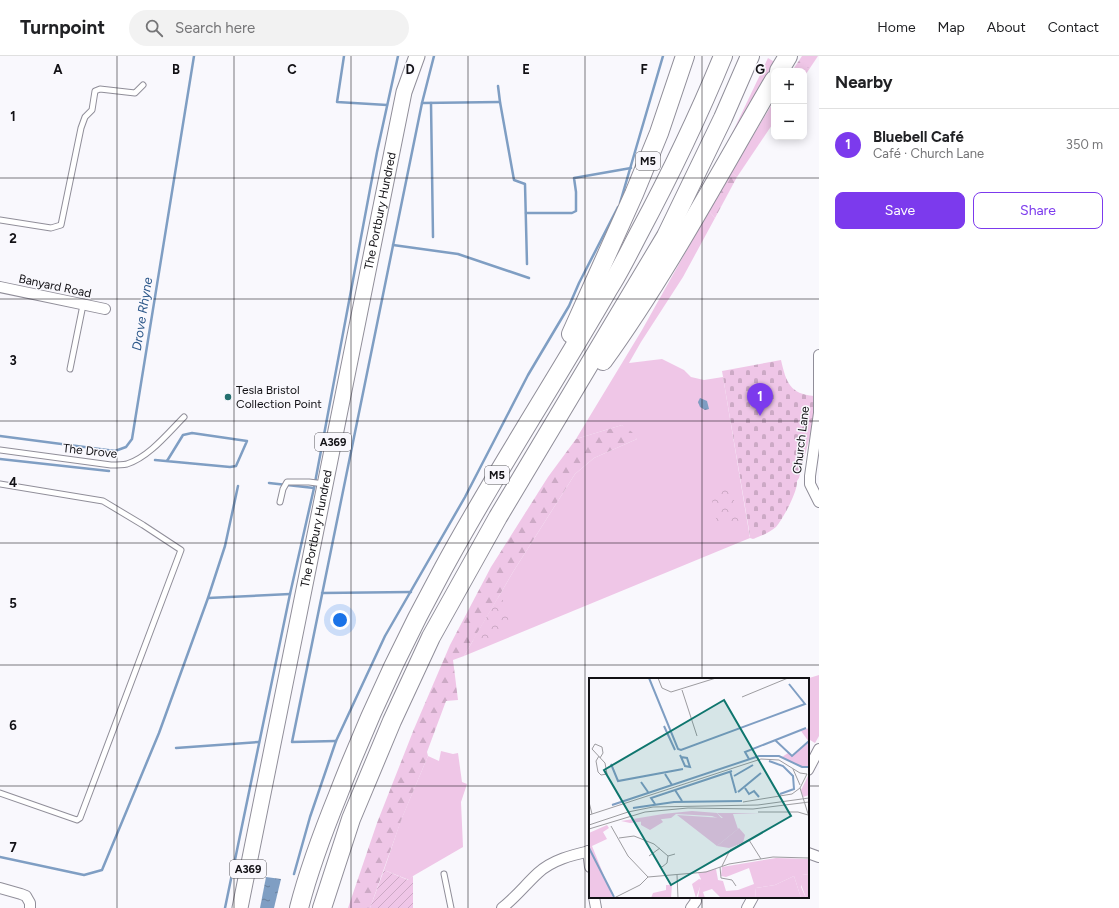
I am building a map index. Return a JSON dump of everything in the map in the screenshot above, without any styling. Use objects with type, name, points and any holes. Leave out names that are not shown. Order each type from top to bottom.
[{"type":"highway","name":"M5","points":[[551,383],[575,324],[634,194],[659,133],[685,56]]},
{"type":"highway","name":"M5","points":[[299,908],[330,814],[350,764],[377,700],[442,569],[551,383],[610,288],[654,205],[700,111],[723,56]]},
{"type":"highway","name":"M5","points":[[322,908],[350,819],[392,720],[431,637],[498,516],[666,236],[723,118],[750,56]]},
{"type":"highway","points":[[781,68],[788,56]]},
{"type":"highway","name":"M5","points":[[531,462],[626,329],[771,85]]},
{"type":"main road","name":"The Portbury Hundred","points":[[240,908],[404,92],[417,56]]},
{"type":"street","name":"Banyard Road","points":[[0,288],[105,309]]},
{"type":"street","name":"Church Lane","points":[[819,355],[819,413],[810,476],[810,484],[819,502]]},
{"type":"street","points":[[809,768],[819,749]]},
{"type":"street","points":[[502,908],[519,894],[546,866],[589,851]]},
{"type":"street","points":[[809,854],[819,857]]},
{"type":"street","points":[[0,888],[26,896],[30,903],[30,908]]},
{"type":"street","points":[[594,898],[596,908]]},
{"type":"street","points":[[691,908],[696,901],[695,898]]},
{"type":"street","points":[[747,908],[752,898]]},
{"type":"lane","points":[[0,220],[51,228],[61,225],[81,128],[85,117],[92,110],[95,91],[100,89],[135,93],[143,85]]},
{"type":"lane","points":[[70,369],[83,305]]},
{"type":"lane","name":"The Drove","points":[[0,450],[111,465],[125,464],[140,458],[184,417]]},
{"type":"lane","points":[[810,476],[813,469],[817,466]]},
{"type":"lane","points":[[280,502],[283,489],[287,482],[325,484]]},
{"type":"lane","points":[[0,484],[103,501],[180,550],[80,818],[77,820],[0,793]]},
{"type":"lane","points":[[444,874],[451,908]]},
{"type":"green space","points":[[802,56],[818,56],[810,68],[794,68]]},
{"type":"green space","points":[[768,58],[776,63],[773,68],[771,68],[771,72],[715,169]]},
{"type":"green space","points":[[771,106],[771,126],[737,177],[731,172]]},
{"type":"green space","points":[[731,172],[737,177],[715,218],[707,209]]},
{"type":"green space","points":[[707,209],[715,218],[683,277],[629,363],[662,359],[684,370],[691,377],[704,380],[723,377],[750,538],[464,656],[513,572],[575,474],[594,458],[637,439],[622,425],[576,439],[642,330],[698,230]]},
{"type":"green space","points":[[781,360],[790,386],[799,393],[814,396],[816,413],[797,481],[797,486],[790,505],[776,527],[768,533],[753,539],[750,538],[722,371]]},
{"type":"green space","points":[[622,425],[632,432],[637,439],[594,458],[575,474],[513,572],[464,656],[453,660],[458,700],[446,701],[427,752],[428,756],[402,818],[370,908],[348,908],[377,823],[414,729],[450,645],[491,567],[548,477],[576,439]]},
{"type":"green space","points":[[730,483],[739,522],[718,527],[709,487]]},
{"type":"green space","points":[[498,598],[507,602],[509,628],[480,644],[473,640]]},
{"type":"green space","points":[[819,675],[819,736],[815,743],[809,738],[809,678]]},
{"type":"green space","points":[[441,751],[453,754],[458,753],[462,782],[467,784],[461,802],[463,847],[413,876],[409,880],[384,870],[401,820],[428,756],[439,761]]},
{"type":"green space","points":[[384,870],[408,880],[413,876],[413,908],[370,908]]},
{"type":"water","points":[[700,398],[707,401],[709,409],[705,410],[700,407],[698,402]]},
{"type":"water","points":[[266,877],[281,879],[274,908],[260,908]]},
{"type":"waterway","name":"Drove Rhyne","points":[[0,436],[115,451],[126,447],[132,439],[194,56]]},
{"type":"waterway","points":[[344,56],[337,102],[387,105]]},
{"type":"waterway","points":[[225,908],[290,594],[314,488],[377,152],[398,56]]},
{"type":"waterway","points":[[336,741],[292,742],[422,103],[434,56]]},
{"type":"waterway","points":[[620,203],[663,56]]},
{"type":"waterway","points":[[498,86],[514,180],[525,184],[527,264]]},
{"type":"waterway","points":[[422,103],[500,102]]},
{"type":"waterway","points":[[431,103],[433,237]]},
{"type":"waterway","points":[[526,213],[572,213],[576,211],[574,178],[631,168]]},
{"type":"waterway","points":[[294,874],[310,817],[336,741],[385,636],[465,497],[528,375],[569,306],[579,283],[618,207]]},
{"type":"waterway","points":[[393,245],[458,254],[529,278]]},
{"type":"waterway","points":[[155,460],[230,467],[236,466],[247,441],[192,433],[183,435],[167,461]]},
{"type":"waterway","points":[[0,459],[109,471]]},
{"type":"waterway","points":[[269,483],[314,488]]},
{"type":"waterway","points":[[0,857],[84,875],[102,870],[159,733],[208,598],[225,546],[238,486]]},
{"type":"waterway","points":[[322,593],[411,592]]},
{"type":"waterway","points":[[208,598],[290,594]]},
{"type":"waterway","points":[[176,748],[259,742]]},
{"type":"place","name":"Tesla Bristol Collection Point","points":[[228,397]]},
{"type":"place","name":"Bluebell Café","points":[[760,416]]}]
